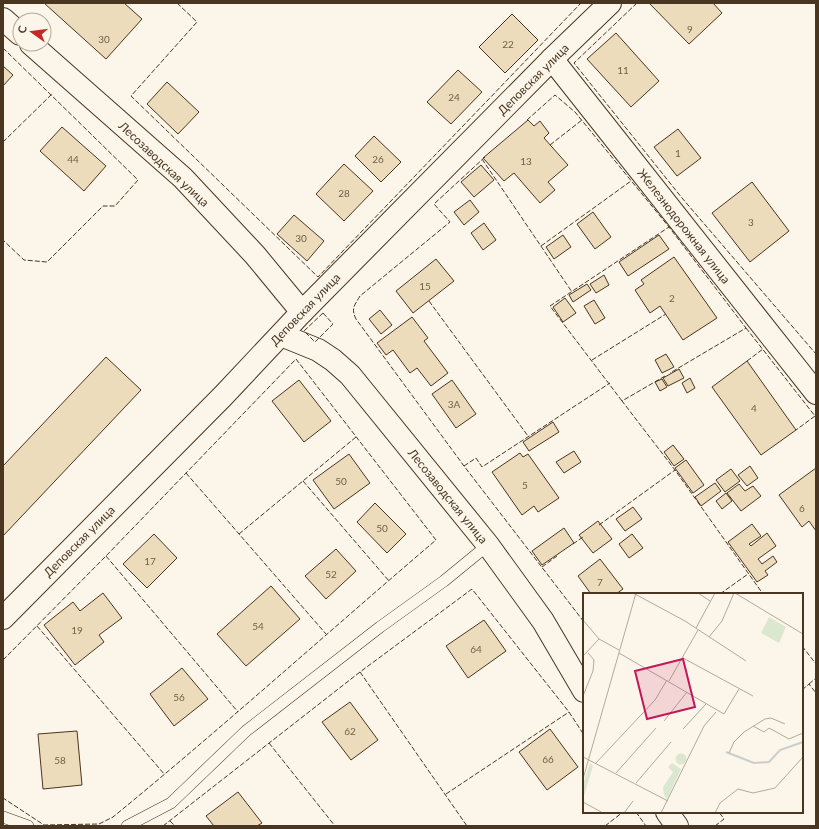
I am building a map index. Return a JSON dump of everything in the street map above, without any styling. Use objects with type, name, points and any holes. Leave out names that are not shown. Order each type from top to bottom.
[{"type":"street","name":"Деповская улица","points":[[3,618],[223,396],[302,312],[552,59],[610,3]]},
{"type":"street","points":[[3,19],[12,27]]},
{"type":"street","name":"Лесозаводская улица","points":[[41,52],[183,178],[255,255],[302,312]]},
{"type":"street","name":"Железнодорожная улица","points":[[552,59],[816,393]]},
{"type":"street","name":"Лесозаводская улица","points":[[281,335],[318,350],[333,360],[350,375],[488,545],[543,621],[583,688]]},
{"type":"street","points":[[668,813],[677,826]]},
{"type":"lane","points":[[127,826],[171,803],[246,731],[380,627],[444,581],[488,545]]},
{"type":"lane","points":[[3,817],[28,826]]},
{"type":"building","points":[[44,3],[124,3],[142,19],[106,59]]},
{"type":"building","points":[[649,3],[713,3],[722,13],[689,44]]},
{"type":"building","points":[[512,14],[538,40],[505,73],[479,47]]},
{"type":"building","points":[[616,33],[659,81],[631,107],[587,59]]},
{"type":"building","points":[[3,66],[13,75],[3,86]]},
{"type":"building","points":[[458,70],[482,92],[451,124],[427,102]]},
{"type":"building","points":[[167,82],[199,112],[178,134],[147,104]]},
{"type":"building","points":[[528,120],[534,126],[540,121],[549,133],[544,138],[568,165],[548,182],[555,190],[540,203],[514,173],[504,181],[483,158]]},
{"type":"building","points":[[62,127],[106,166],[84,191],[40,151]]},
{"type":"building","points":[[678,129],[701,158],[677,176],[654,147]]},
{"type":"building","points":[[374,136],[401,162],[381,182],[355,156]]},
{"type":"building","points":[[344,164],[373,191],[344,221],[316,194]]},
{"type":"building","points":[[481,165],[494,180],[474,197],[461,182]]},
{"type":"building","points":[[752,182],[789,231],[750,262],[712,213]]},
{"type":"building","points":[[470,200],[479,212],[464,225],[454,212]]},
{"type":"building","points":[[593,212],[611,237],[595,249],[577,224]]},
{"type":"building","points":[[294,215],[324,241],[307,261],[277,234]]},
{"type":"building","points":[[484,223],[496,240],[483,250],[471,233]]},
{"type":"building","points":[[563,235],[571,247],[554,259],[546,247]]},
{"type":"building","points":[[659,235],[669,249],[628,276],[619,262]]},
{"type":"building","points":[[674,257],[717,318],[683,340],[660,306],[650,313],[635,290],[644,284],[641,280]]},
{"type":"building","points":[[436,259],[454,281],[413,313],[396,291]]},
{"type":"building","points":[[604,275],[609,285],[596,293],[590,284]]},
{"type":"building","points":[[587,284],[591,290],[573,302],[569,295]]},
{"type":"building","points":[[565,298],[576,313],[563,322],[553,307]]},
{"type":"building","points":[[594,300],[605,318],[595,324],[584,306]]},
{"type":"building","points":[[380,310],[392,325],[381,334],[369,319]]},
{"type":"building","points":[[412,317],[428,338],[424,341],[448,373],[431,386],[417,368],[410,373],[393,350],[386,355],[377,343]]},
{"type":"building","points":[[666,354],[674,367],[662,373],[655,360]]},
{"type":"building","points":[[106,357],[141,390],[3,536],[3,466]]},
{"type":"building","points":[[747,361],[796,430],[761,455],[712,387]]},
{"type":"building","points":[[679,369],[684,378],[668,386],[663,378]]},
{"type":"building","points":[[690,378],[695,388],[687,393],[682,383]]},
{"type":"building","points":[[662,379],[667,387],[660,391],[655,382]]},
{"type":"building","points":[[299,380],[331,421],[304,442],[272,401]]},
{"type":"building","points":[[452,380],[476,414],[456,428],[432,394]]},
{"type":"building","points":[[553,422],[559,432],[529,451],[523,442]]},
{"type":"building","points":[[673,445],[684,459],[674,466],[664,452]]},
{"type":"building","points":[[574,451],[581,462],[564,473],[556,462]]},
{"type":"building","points":[[520,453],[523,457],[528,454],[559,498],[538,512],[534,506],[522,515],[492,472]]},
{"type":"building","points":[[349,454],[370,483],[334,509],[313,480]]},
{"type":"building","points":[[686,460],[704,485],[693,493],[675,468]]},
{"type":"building","points":[[750,466],[758,478],[747,486],[738,475]]},
{"type":"building","points":[[816,468],[816,531],[809,521],[802,527],[779,495]]},
{"type":"building","points":[[731,469],[740,481],[725,492],[716,480]]},
{"type":"building","points":[[715,483],[721,491],[701,506],[695,497]]},
{"type":"building","points":[[739,484],[745,491],[753,486],[761,496],[741,511],[727,493]]},
{"type":"building","points":[[726,493],[732,501],[722,509],[716,501]]},
{"type":"building","points":[[375,503],[406,534],[387,553],[357,522]]},
{"type":"building","points":[[633,507],[642,519],[625,531],[616,519]]},
{"type":"building","points":[[598,521],[612,539],[593,553],[579,535]]},
{"type":"building","points":[[752,524],[761,536],[749,544],[751,546],[767,533],[776,546],[758,559],[762,564],[773,556],[777,562],[765,571],[768,575],[757,582],[728,542]]},
{"type":"building","points":[[564,528],[574,543],[542,565],[532,551]]},
{"type":"building","points":[[154,534],[177,558],[147,588],[123,564]]},
{"type":"building","points":[[632,534],[643,548],[629,558],[619,544]]},
{"type":"building","points":[[336,549],[356,571],[326,599],[305,576]]},
{"type":"building","points":[[600,559],[623,589],[617,593],[590,593],[578,576]]},
{"type":"building","points":[[271,586],[300,619],[246,666],[217,634]]},
{"type":"building","points":[[103,593],[122,618],[99,635],[104,642],[75,665],[44,625],[73,602],[80,611]]},
{"type":"building","points":[[484,620],[506,651],[468,678],[446,646]]},
{"type":"building","points":[[182,668],[208,699],[174,726],[150,694]]},
{"type":"building","points":[[350,702],[378,740],[351,760],[322,722]]},
{"type":"building","points":[[550,729],[578,767],[547,790],[519,752]]},
{"type":"building","points":[[77,731],[82,785],[43,789],[38,734]]},
{"type":"building","points":[[238,792],[262,823],[257,826],[214,826],[206,816]]},
{"type":"fence","points":[[177,3],[197,22],[131,96],[318,277],[581,3]]},
{"type":"fence","points":[[637,3],[574,63],[682,198],[816,354]]},
{"type":"fence","points":[[3,48],[138,180],[115,206],[103,206],[47,262],[24,260],[3,240]]},
{"type":"fence","points":[[3,142],[52,94]]},
{"type":"fence","points":[[527,120],[555,95],[575,112],[669,227],[746,328],[670,373]]},
{"type":"fence","points":[[550,145],[582,120]]},
{"type":"fence","points":[[485,157],[434,204],[450,222],[360,296],[353,310],[356,319],[464,466],[583,621]]},
{"type":"fence","points":[[482,159],[572,292]]},
{"type":"fence","points":[[541,246],[631,181]]},
{"type":"fence","points":[[622,401],[550,306],[669,227]]},
{"type":"fence","points":[[429,301],[528,436]]},
{"type":"fence","points":[[323,313],[333,324],[315,342],[304,331],[323,313]]},
{"type":"fence","points":[[592,360],[666,314]]},
{"type":"fence","points":[[746,328],[815,416],[796,430]]},
{"type":"fence","points":[[747,361],[763,349]]},
{"type":"fence","points":[[3,660],[106,556],[296,359],[436,540],[235,714],[113,817],[99,824],[44,825],[3,798]]},
{"type":"fence","points":[[665,376],[622,401],[675,470],[762,593]]},
{"type":"fence","points":[[464,466],[476,458],[482,467],[610,383]]},
{"type":"fence","points":[[239,534],[356,437]]},
{"type":"fence","points":[[599,525],[675,470]]},
{"type":"fence","points":[[186,473],[326,634]]},
{"type":"fence","points":[[303,481],[389,581]]},
{"type":"fence","points":[[573,544],[583,537]]},
{"type":"fence","points":[[106,556],[238,712]]},
{"type":"fence","points":[[542,567],[557,556]]},
{"type":"fence","points":[[721,593],[748,574]]},
{"type":"fence","points":[[163,826],[360,672],[472,589],[569,712],[583,733]]},
{"type":"fence","points":[[37,626],[165,775]]},
{"type":"fence","points":[[803,647],[816,664]]},
{"type":"fence","points":[[360,672],[467,826]]},
{"type":"fence","points":[[809,684],[816,678]]},
{"type":"fence","points":[[803,689],[809,684],[816,693]]},
{"type":"fence","points":[[446,794],[569,712]]},
{"type":"fence","points":[[269,743],[335,826]]},
{"type":"fence","points":[[605,826],[622,813]]},
{"type":"fence","points":[[637,813],[646,826]]},
{"type":"fence","points":[[715,826],[724,819],[720,813]]},
{"type":"fence","points":[[170,821],[175,826]]}]
